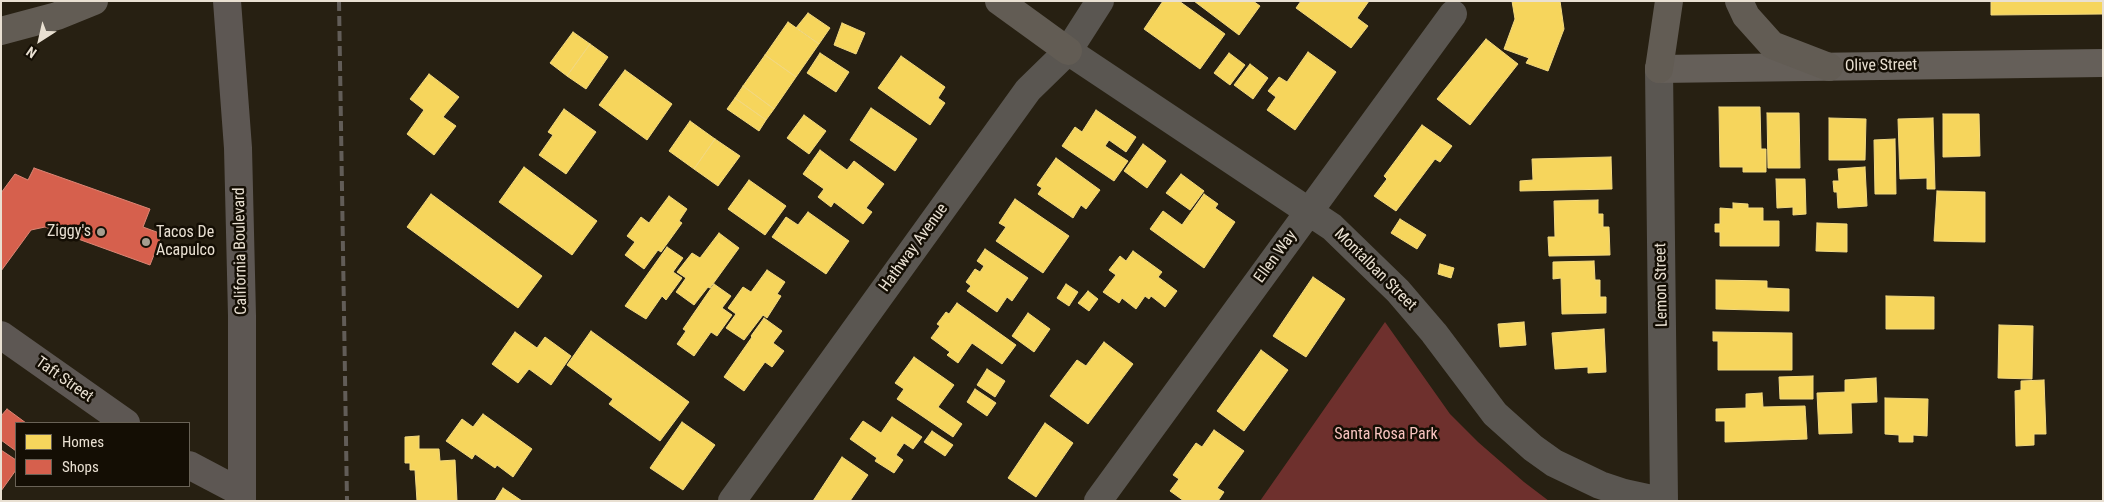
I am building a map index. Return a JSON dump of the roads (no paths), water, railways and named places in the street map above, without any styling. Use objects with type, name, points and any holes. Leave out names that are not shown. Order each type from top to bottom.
[{"type":"highway","points":[[1,31],[57,16],[94,1]]},
{"type":"highway","points":[[999,1],[1068,51]]},
{"type":"highway","points":[[1659,69],[1668,1]]},
{"type":"highway","points":[[1739,1],[1746,16],[1772,45],[1829,67]]},
{"type":"main road","name":"Olive Street","points":[[1659,69],[2103,64]]},
{"type":"street","name":"California Boulevard","points":[[227,1],[238,148],[242,316],[242,497]]},
{"type":"street","name":"Hathway Avenue","points":[[732,501],[1028,90],[1068,51],[1100,1]]},
{"type":"street","name":"Ellen Way","points":[[1098,501],[1453,14]]},
{"type":"street","name":"Montalban Street","points":[[1068,51],[1332,227],[1398,290],[1434,333],[1495,414],[1533,448],[1554,463],[1600,486],[1663,501]]},
{"type":"street","name":"Lemon Street","points":[[1659,69],[1663,501]]},
{"type":"street","name":"Taft Street","points":[[1,336],[125,422]]},
{"type":"street","points":[[190,466],[242,497]]},
{"type":"railway","points":[[339,1],[347,501]]},
{"type":"place","name":"Ziggy's","points":[[101,232]]},
{"type":"place","name":"Tacos De Acapulco","points":[[146,242]]},
{"type":"park label","name":"Santa Rosa Park","points":[[1386,435]]}]
